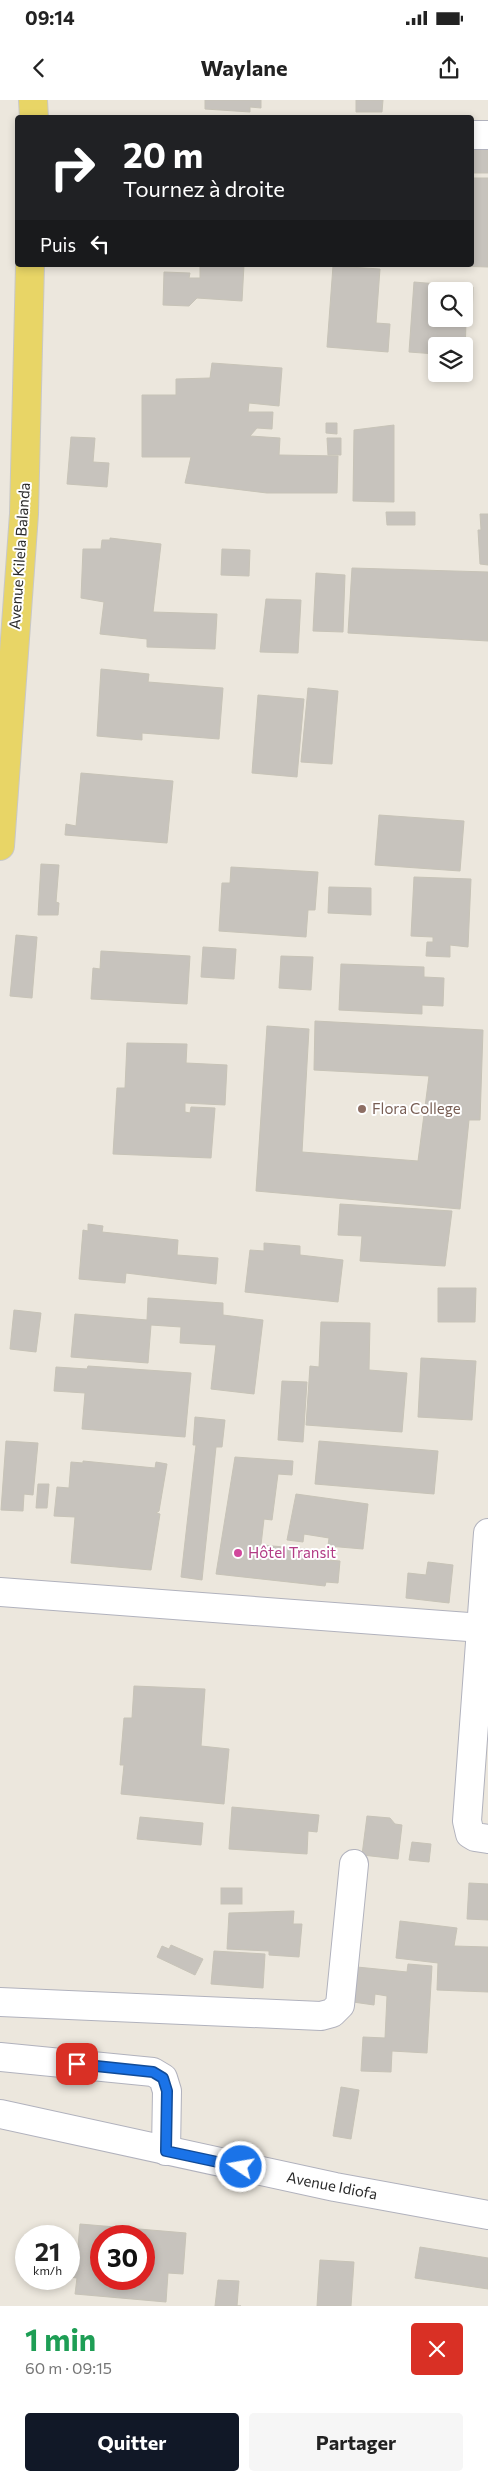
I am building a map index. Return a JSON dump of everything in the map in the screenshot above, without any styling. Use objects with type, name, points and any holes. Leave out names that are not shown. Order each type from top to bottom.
[{"type":"main road","points":[[33,100],[34,115]]},
{"type":"main road","name":"Avenue Kilela Balanda","points":[[0,846],[24,514],[30,267]]},
{"type":"street","points":[[474,135],[488,135]]},
{"type":"street","points":[[488,1533],[467,1830],[475,1838],[488,1839]]},
{"type":"street","points":[[0,1592],[482,1628]]},
{"type":"street","points":[[0,2002],[321,2016],[332,2013],[340,2005],[354,1864]]},
{"type":"street","points":[[0,2056],[153,2072],[163,2078],[167,2091],[166,2151]]},
{"type":"street","name":"Avenue Idiofa","points":[[0,2114],[335,2187],[488,2215]]},
{"type":"building","points":[[205,100],[261,100],[261,108],[250,107],[250,112],[205,109]]},
{"type":"building","points":[[356,100],[383,100],[382,112],[356,112]]},
{"type":"building","points":[[474,137],[488,140],[488,173],[474,173]]},
{"type":"building","points":[[474,178],[488,178],[488,267],[474,267]]},
{"type":"building","points":[[200,267],[244,267],[242,301],[197,298],[189,306],[163,305],[164,272],[190,273],[189,278],[200,278]]},
{"type":"building","points":[[333,267],[380,269],[376,323],[390,324],[388,352],[327,347]]},
{"type":"building","points":[[414,282],[428,283],[428,327],[466,327],[466,337],[428,337],[428,353],[409,352]]},
{"type":"building","points":[[212,363],[282,368],[279,406],[249,403],[248,412],[273,412],[272,429],[257,428],[250,436],[280,438],[279,455],[338,456],[337,493],[267,493],[185,483],[191,457],[142,457],[142,395],[176,395],[176,379],[210,378]]},
{"type":"building","points":[[326,423],[337,423],[337,434],[326,433]]},
{"type":"building","points":[[394,425],[394,502],[353,501],[354,430]]},
{"type":"building","points":[[71,437],[95,438],[93,462],[109,463],[107,487],[67,484]]},
{"type":"building","points":[[327,438],[341,438],[341,455],[328,455]]},
{"type":"building","points":[[386,512],[415,512],[415,525],[387,525]]},
{"type":"building","points":[[480,514],[488,514],[488,565],[480,564],[478,530],[481,530]]},
{"type":"building","points":[[110,538],[161,544],[153,612],[217,614],[215,649],[147,647],[147,639],[100,634],[104,602],[81,598],[83,549],[101,549],[102,540],[110,540]]},
{"type":"building","points":[[222,549],[250,550],[249,576],[221,575]]},
{"type":"building","points":[[352,568],[488,572],[488,641],[348,633]]},
{"type":"building","points":[[316,573],[345,575],[343,632],[313,631]]},
{"type":"building","points":[[266,599],[301,600],[298,653],[260,652]]},
{"type":"building","points":[[101,669],[149,674],[148,682],[223,688],[219,739],[142,733],[142,740],[97,736]]},
{"type":"building","points":[[308,688],[338,691],[332,764],[301,762]]},
{"type":"building","points":[[258,695],[304,699],[297,777],[252,773]]},
{"type":"building","points":[[81,773],[173,781],[167,843],[65,835],[66,824],[76,826]]},
{"type":"building","points":[[379,815],[464,821],[460,871],[375,865]]},
{"type":"building","points":[[41,864],[59,865],[56,902],[59,903],[58,915],[38,915]]},
{"type":"building","points":[[231,867],[318,872],[315,910],[308,910],[306,937],[219,931],[222,883],[230,883]]},
{"type":"building","points":[[414,877],[471,879],[468,947],[450,945],[450,957],[426,956],[427,942],[433,942],[433,937],[411,936]]},
{"type":"building","points":[[329,887],[371,888],[371,915],[328,913]]},
{"type":"building","points":[[16,935],[37,937],[32,998],[10,996]]},
{"type":"building","points":[[203,947],[236,949],[234,979],[201,977]]},
{"type":"building","points":[[101,951],[190,956],[187,1004],[91,999],[93,968],[100,969]]},
{"type":"building","points":[[281,956],[313,957],[311,990],[279,988]]},
{"type":"building","points":[[341,964],[424,967],[424,977],[444,978],[443,1006],[422,1005],[422,1014],[339,1010]]},
{"type":"building","points":[[315,1021],[483,1030],[480,1120],[469,1120],[460,1209],[256,1191],[267,1026],[309,1029],[302,1152],[418,1161],[429,1076],[314,1070]]},
{"type":"building","points":[[127,1043],[187,1044],[186,1063],[227,1065],[225,1105],[185,1103],[185,1112],[190,1113],[191,1107],[215,1108],[211,1158],[113,1154],[117,1088],[125,1088]]},
{"type":"building","points":[[340,1204],[452,1211],[445,1266],[360,1261],[362,1236],[338,1235]]},
{"type":"building","points":[[88,1224],[103,1226],[102,1232],[178,1240],[177,1255],[218,1258],[216,1284],[126,1273],[125,1283],[79,1279],[83,1230],[88,1231]]},
{"type":"building","points":[[264,1243],[300,1246],[300,1255],[343,1260],[338,1302],[245,1292],[250,1250],[264,1251]]},
{"type":"building","points":[[438,1288],[476,1288],[475,1322],[438,1322]]},
{"type":"building","points":[[148,1298],[223,1303],[223,1315],[263,1320],[254,1394],[211,1389],[216,1345],[180,1343],[181,1327],[151,1325],[148,1363],[71,1357],[75,1314],[147,1320]]},
{"type":"building","points":[[14,1310],[41,1313],[36,1352],[10,1349]]},
{"type":"building","points":[[321,1322],[370,1323],[369,1370],[407,1373],[402,1432],[306,1425],[310,1366],[319,1367]]},
{"type":"building","points":[[421,1358],[476,1361],[472,1420],[418,1417]]},
{"type":"building","points":[[88,1366],[191,1373],[185,1437],[82,1429],[85,1393],[54,1391],[56,1367],[87,1369]]},
{"type":"building","points":[[282,1381],[307,1382],[303,1442],[278,1440]]},
{"type":"building","points":[[195,1417],[225,1420],[222,1447],[216,1447],[202,1580],[181,1577],[196,1445],[193,1445]]},
{"type":"building","points":[[6,1441],[38,1443],[33,1495],[24,1494],[23,1511],[1,1510]]},
{"type":"building","points":[[319,1441],[438,1451],[434,1494],[315,1484]]},
{"type":"building","points":[[235,1457],[293,1461],[292,1475],[278,1474],[272,1520],[264,1519],[261,1545],[308,1549],[307,1552],[327,1554],[327,1560],[340,1561],[338,1583],[326,1582],[325,1586],[216,1574]]},
{"type":"building","points":[[83,1461],[155,1468],[156,1462],[167,1464],[159,1511],[156,1513],[160,1514],[151,1570],[71,1563],[75,1517],[54,1516],[57,1487],[69,1488],[71,1462],[83,1463]]},
{"type":"building","points":[[38,1484],[49,1484],[47,1508],[36,1508]]},
{"type":"building","points":[[296,1494],[368,1504],[363,1549],[328,1546],[329,1538],[304,1534],[303,1542],[287,1540]]},
{"type":"building","points":[[428,1562],[453,1565],[449,1603],[406,1598],[408,1573],[426,1575]]},
{"type":"building","points":[[134,1686],[205,1689],[201,1746],[229,1749],[224,1804],[121,1794],[124,1765],[120,1765],[124,1718],[132,1718]]},
{"type":"building","points":[[232,1807],[319,1815],[317,1832],[308,1831],[307,1854],[229,1849]]},
{"type":"building","points":[[367,1816],[390,1818],[395,1824],[402,1825],[398,1859],[362,1855]]},
{"type":"building","points":[[140,1817],[203,1823],[201,1845],[137,1839]]},
{"type":"building","points":[[412,1842],[431,1844],[429,1862],[409,1860]]},
{"type":"building","points":[[469,1883],[488,1884],[488,1920],[467,1919]]},
{"type":"building","points":[[221,1888],[242,1888],[242,1904],[221,1904]]},
{"type":"building","points":[[294,1911],[293,1924],[302,1924],[299,1957],[269,1955],[269,1951],[227,1949],[229,1913]]},
{"type":"building","points":[[400,1921],[457,1928],[454,1946],[488,1947],[488,1992],[437,1990],[438,1963],[396,1958]]},
{"type":"building","points":[[171,1945],[203,1959],[195,1975],[157,1957],[162,1946],[169,1949]]},
{"type":"building","points":[[214,1951],[265,1954],[263,1988],[211,1984]]},
{"type":"building","points":[[408,1964],[432,1966],[427,2053],[392,2051],[391,2072],[361,2071],[363,2037],[385,2038],[387,1996],[375,1994],[374,2005],[353,2002],[357,1967],[407,1972]]},
{"type":"building","points":[[341,2087],[359,2090],[351,2139],[333,2136]]},
{"type":"building","points":[[80,2224],[92,2225],[90,2225],[90,2290],[155,2290],[155,2230],[186,2233],[183,2274],[168,2273],[166,2302],[75,2294],[76,2290],[80,2290]]},
{"type":"building","points":[[420,2247],[488,2258],[488,2289],[415,2278]]},
{"type":"building","points":[[320,2260],[354,2262],[351,2306],[317,2306]]},
{"type":"building","points":[[218,2280],[239,2281],[237,2306],[215,2306]]},
{"type":"place","name":"Flora College","points":[[362,1109]]},
{"type":"place","name":"Hôtel Transit","points":[[238,1553]]},
{"type":"route","points":[[77,2064],[153,2072],[163,2078],[167,2091],[166,2151],[241,2167]]}]
